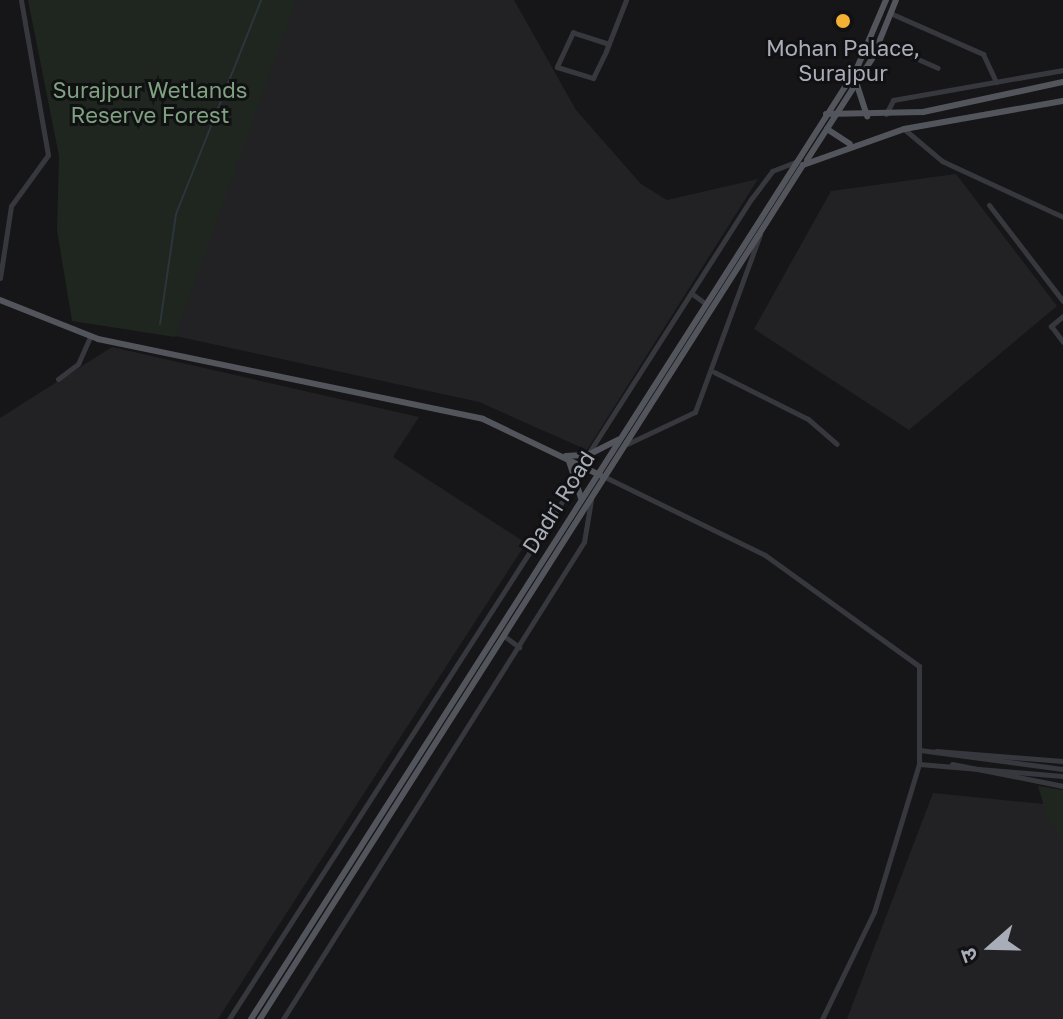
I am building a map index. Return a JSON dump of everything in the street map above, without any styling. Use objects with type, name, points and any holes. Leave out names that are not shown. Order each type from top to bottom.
[{"type":"main road","name":"Dadri Road","points":[[260,1019],[605,477],[702,300],[861,61],[886,0]]},
{"type":"main road","name":"Dadri Road","points":[[251,1019],[597,474],[622,442],[838,116],[879,42],[896,0]]},
{"type":"main road","points":[[850,144],[827,129],[824,116],[886,115],[1063,82]]},
{"type":"main road","points":[[857,85],[867,116]]},
{"type":"main road","points":[[805,162],[850,144],[904,129],[1063,101]]},
{"type":"main road","points":[[0,300],[90,337],[483,419],[605,477]]},
{"type":"main road","points":[[562,456],[588,455],[622,442]]},
{"type":"main road","points":[[569,461],[581,499]]},
{"type":"street","points":[[0,278],[11,206],[48,155],[21,0]]},
{"type":"street","points":[[609,44],[573,32],[557,67],[591,80],[609,44],[626,0]]},
{"type":"street","points":[[890,13],[983,54],[996,82]]},
{"type":"street","points":[[879,42],[938,68]]},
{"type":"street","points":[[886,115],[893,100],[1063,70]]},
{"type":"street","points":[[904,129],[942,161],[1063,217]]},
{"type":"street","points":[[588,455],[772,171],[795,162]]},
{"type":"street","points":[[989,205],[1063,301]]},
{"type":"street","points":[[622,442],[683,422],[714,372],[762,230]]},
{"type":"street","points":[[1057,295],[1063,290]]},
{"type":"street","points":[[691,293],[702,300]]},
{"type":"street","points":[[1063,316],[1051,326],[1063,342]]},
{"type":"street","points":[[58,379],[78,364],[90,337]]},
{"type":"street","points":[[714,372],[808,419],[837,444]]},
{"type":"street","points":[[605,477],[765,555],[913,657],[923,679],[919,764],[874,912],[822,1019]]},
{"type":"street","points":[[229,1019],[576,480]]},
{"type":"street","points":[[283,1019],[584,542],[591,499]]},
{"type":"street","points":[[504,636],[519,647]]},
{"type":"street","points":[[920,750],[1063,761]]},
{"type":"street","points":[[935,751],[1063,769]]},
{"type":"street","points":[[919,764],[951,764],[1063,776]]},
{"type":"street","points":[[951,764],[1063,786]]},
{"type":"shaded area","points":[[294,0],[514,0],[576,110],[641,184],[667,200],[758,179],[587,450],[479,402],[166,334]]},
{"type":"shaded area","points":[[956,174],[1057,306],[909,430],[754,329],[831,191]]},
{"type":"shaded area","points":[[112,347],[419,417],[393,457],[526,543],[218,1019],[0,1019],[0,418]]},
{"type":"shaded area","points":[[933,793],[1063,806],[1063,1019],[847,1019]]},
{"type":"green space","name":"Surajpur Wetlands Reserve Forest","points":[[28,0],[296,0],[175,337],[72,321],[57,230],[59,156]]},
{"type":"green space","points":[[1038,786],[1063,790],[1063,843],[1047,816]]},
{"type":"waterway","points":[[160,324],[176,214],[261,0]]},
{"type":"place","name":"Mohan Palace, Surajpur","points":[[843,21]]}]
